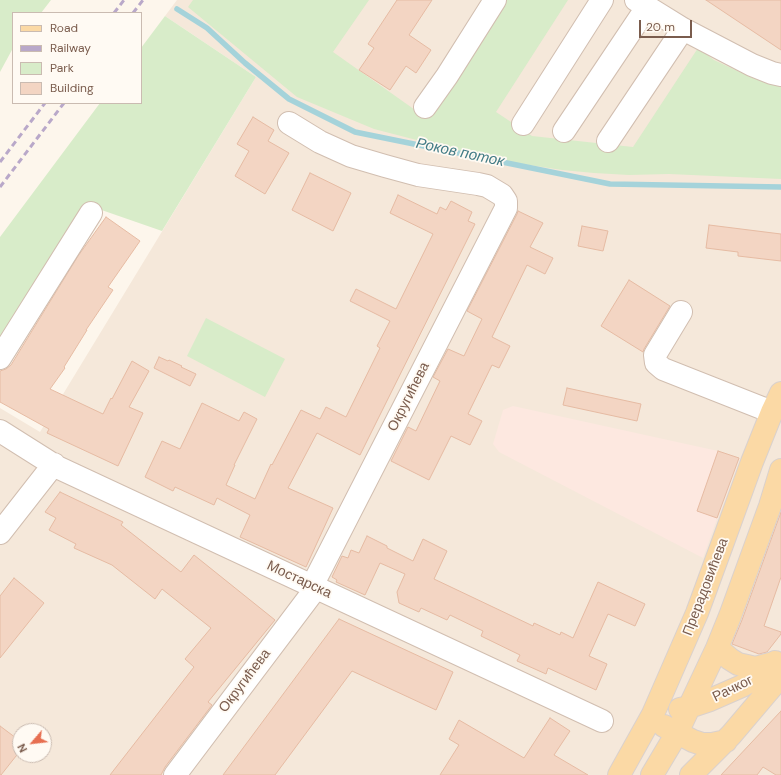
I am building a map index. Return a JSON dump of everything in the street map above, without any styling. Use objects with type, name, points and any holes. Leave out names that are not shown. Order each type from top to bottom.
[{"type":"main road","name":"Прерадовићева","points":[[619,775],[651,716],[696,613],[752,462],[777,402]]},
{"type":"main road","points":[[652,775],[677,733],[730,616],[781,470]]},
{"type":"main road","points":[[716,648],[738,664],[755,668],[778,665]]},
{"type":"main road","name":"Рачког","points":[[651,716],[689,708],[710,700],[742,686],[778,665]]},
{"type":"main road","name":"Рачког","points":[[691,775],[726,741],[767,694],[778,665]]},
{"type":"main road","points":[[651,716],[677,733],[693,741],[702,744],[712,744],[726,741]]},
{"type":"street","points":[[425,107],[447,76],[495,0]]},
{"type":"street","points":[[523,124],[602,0]]},
{"type":"street","points":[[564,131],[639,2],[684,29],[752,65],[772,74],[781,75]]},
{"type":"street","points":[[608,141],[684,29]]},
{"type":"street","name":"Округићева","points":[[175,775],[314,587],[506,208],[506,201],[502,195],[487,186],[418,175],[351,156],[320,142],[289,123]]},
{"type":"street","points":[[0,358],[91,213]]},
{"type":"street","points":[[681,312],[655,355],[656,363],[663,369],[777,402]]},
{"type":"street","name":"Мостарска","points":[[0,431],[54,464],[602,721]]},
{"type":"street","points":[[0,533],[54,464]]},
{"type":"shaded area","points":[[177,0],[781,0],[781,775],[0,775],[0,408],[40,432],[256,77],[165,16]]},
{"type":"shaded area","points":[[513,406],[718,451],[739,458],[703,558],[499,452],[493,444],[503,410]]},
{"type":"green space","points":[[0,0],[51,0],[42,12],[12,12],[12,50],[0,72]]},
{"type":"green space","points":[[193,0],[369,0],[333,52],[425,117],[499,0],[568,0],[496,112],[532,136],[633,147],[698,48],[714,60],[755,79],[781,83],[781,179],[669,174],[629,175],[562,170],[490,159],[374,129],[297,97],[188,7]]},
{"type":"green space","points":[[165,16],[256,77],[162,231],[90,206],[0,337],[0,237],[99,104],[142,104],[142,47]]},
{"type":"green space","points":[[206,318],[285,359],[265,397],[187,356]]},
{"type":"building","points":[[397,0],[432,0],[409,35],[431,50],[416,73],[406,66],[390,90],[359,70],[374,48],[368,44]]},
{"type":"building","points":[[706,0],[781,0],[781,50]]},
{"type":"building","points":[[253,117],[274,130],[268,141],[289,153],[265,194],[235,176],[249,151],[237,144]]},
{"type":"building","points":[[310,173],[351,193],[333,231],[292,210]]},
{"type":"building","points":[[398,195],[437,214],[440,207],[446,210],[451,201],[472,212],[468,221],[475,224],[360,455],[317,433],[288,488],[333,508],[306,567],[240,537],[250,515],[217,498],[214,505],[175,487],[173,491],[145,477],[162,441],[180,449],[202,403],[239,421],[244,412],[257,419],[234,465],[226,485],[255,499],[271,464],[272,465],[301,410],[320,419],[326,407],[346,417],[380,348],[377,346],[390,321],[350,301],[356,289],[396,309],[433,234],[390,213]]},
{"type":"building","points":[[518,211],[543,223],[530,247],[553,258],[545,274],[527,265],[492,337],[510,346],[499,368],[492,365],[468,414],[482,421],[470,445],[451,436],[429,480],[391,461],[408,427],[416,431],[440,381],[433,377],[448,349],[464,356],[482,319],[467,311]]},
{"type":"building","points":[[106,217],[140,241],[108,287],[113,290],[86,330],[64,367],[65,368],[50,389],[103,414],[132,361],[149,371],[129,407],[143,413],[118,466],[47,433],[49,429],[0,402],[0,371],[11,365],[78,256]]},
{"type":"building","points":[[709,225],[781,234],[781,261],[738,256],[738,252],[706,248]]},
{"type":"building","points":[[582,226],[608,231],[603,251],[578,246]]},
{"type":"building","points":[[629,280],[670,306],[643,352],[601,326]]},
{"type":"building","points":[[159,357],[168,361],[169,360],[196,374],[190,386],[154,368]]},
{"type":"building","points":[[567,388],[641,404],[637,421],[563,405]]},
{"type":"building","points":[[718,451],[739,458],[717,518],[697,511]]},
{"type":"building","points":[[60,492],[123,522],[121,525],[181,572],[194,555],[275,620],[208,702],[212,705],[165,767],[161,775],[110,775],[194,667],[185,659],[211,628],[162,589],[155,599],[112,565],[74,548],[76,544],[49,530],[56,518],[45,512]]},
{"type":"building","points":[[781,512],[781,577],[764,626],[781,632],[781,634],[767,652],[759,654],[732,644]]},
{"type":"building","points":[[367,536],[413,561],[423,539],[447,551],[434,579],[533,626],[534,623],[560,635],[561,632],[573,638],[598,582],[645,604],[635,626],[608,614],[589,656],[607,664],[596,690],[548,668],[546,674],[517,661],[520,655],[481,636],[483,631],[450,615],[447,620],[421,608],[419,612],[399,603],[397,592],[405,574],[380,563],[365,595],[336,582],[337,580],[332,577],[342,556],[348,558],[351,550],[359,553]]},
{"type":"building","points":[[14,578],[44,603],[0,658],[0,596]]},
{"type":"building","points":[[339,619],[453,672],[436,710],[352,671],[275,775],[223,775]]},
{"type":"building","points":[[781,711],[781,775],[776,775],[763,767],[757,775],[721,775]]},
{"type":"building","points":[[550,718],[570,731],[554,755],[588,775],[440,775],[459,745],[449,739],[459,720],[524,758]]},
{"type":"building","points":[[0,726],[12,735],[12,761],[0,775]]},
{"type":"waterway","name":"Роков поток","points":[[177,9],[207,28],[245,63],[289,99],[355,132],[610,184],[781,187]]},
{"type":"railway","points":[[115,12],[124,0]]},
{"type":"railway","points":[[134,12],[143,0]]},
{"type":"railway","points":[[0,162],[44,104]]},
{"type":"railway","points":[[0,187],[63,104]]}]
